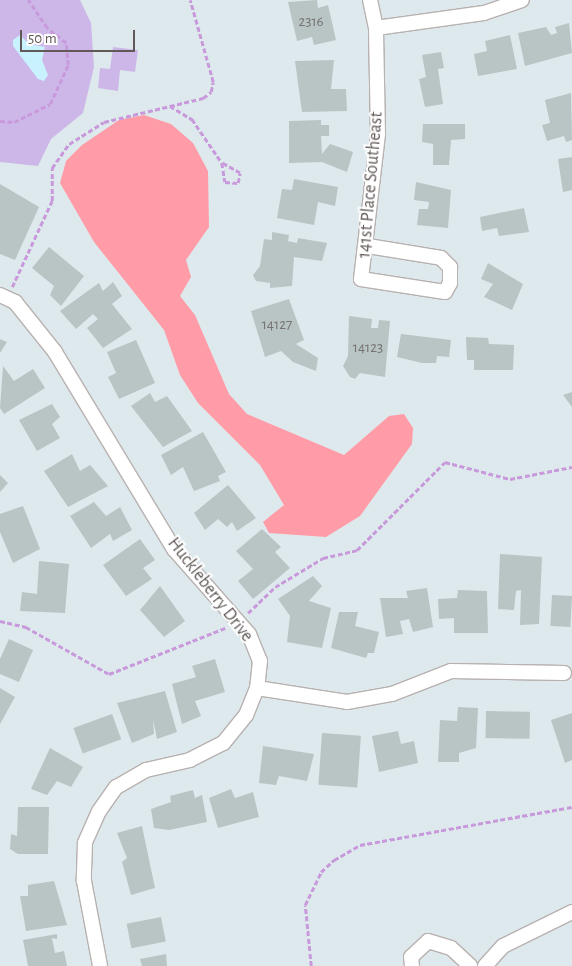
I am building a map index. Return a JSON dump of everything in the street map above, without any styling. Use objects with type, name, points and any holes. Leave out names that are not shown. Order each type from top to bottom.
[{"type":"street","name":"141st Place Southeast","points":[[368,246],[441,258],[450,267],[450,283],[445,292],[362,279],[368,246],[378,134],[376,28],[370,0]]},
{"type":"street","points":[[376,28],[484,13],[522,0]]},
{"type":"street","name":"Huckleberry Drive","points":[[4,296],[55,352],[174,549],[249,634],[260,661],[257,688],[246,715],[224,743],[190,760],[139,774],[116,787],[99,811],[85,843],[84,881],[100,966]]},
{"type":"street","points":[[257,688],[347,702],[392,694],[451,671],[564,673]]},
{"type":"street","points":[[485,966],[503,946],[572,912]]},
{"type":"street","points":[[412,966],[411,958],[428,941],[451,948],[470,966]]},
{"type":"path","points":[[0,121],[14,122],[50,104],[68,65],[66,43],[47,28],[28,0]]},
{"type":"path","points":[[4,296],[52,201],[49,179],[59,156],[84,132],[104,122],[203,98],[211,92],[212,82],[190,0]]},
{"type":"path","points":[[168,106],[192,119],[222,163],[225,182],[238,183],[240,173],[222,163]]},
{"type":"path","points":[[0,621],[26,627],[109,674],[238,623],[275,587],[323,558],[357,550],[402,510],[446,462],[510,479],[572,466]]},
{"type":"path","points":[[311,966],[305,905],[321,872],[334,860],[360,845],[572,807]]},
{"type":"shaded area","points":[[0,0],[80,0],[91,23],[94,67],[83,113],[51,139],[38,166],[0,162]]},
{"type":"shaded area","points":[[113,47],[138,50],[135,72],[120,70],[118,91],[98,88],[100,68],[110,69]]},
{"type":"shaded area","points":[[144,115],[171,124],[193,143],[208,171],[209,227],[186,260],[191,277],[180,296],[195,315],[229,394],[247,414],[344,455],[389,416],[404,414],[413,428],[412,444],[360,516],[326,537],[269,533],[263,522],[284,505],[260,465],[198,403],[180,375],[164,330],[94,242],[60,183],[66,161],[82,145],[119,120]]},
{"type":"sand","points":[[20,35],[29,44],[45,47],[42,60],[48,75],[44,81],[38,79],[13,46],[13,40]]},
{"type":"building","points":[[317,0],[318,8],[328,5],[336,40],[314,45],[312,37],[297,41],[288,2]]},
{"type":"building","points":[[569,23],[572,53],[525,66],[518,33],[546,27],[551,35],[557,33],[555,27]]},
{"type":"building","points":[[510,35],[517,69],[478,76],[474,54],[487,51],[485,41]]},
{"type":"building","points":[[441,52],[444,68],[438,69],[443,104],[425,107],[419,79],[426,77],[422,55]]},
{"type":"building","points":[[334,60],[331,89],[346,89],[347,111],[302,112],[295,61]]},
{"type":"building","points":[[571,93],[572,140],[566,142],[564,136],[547,141],[542,125],[550,123],[545,100]]},
{"type":"building","points":[[321,120],[321,125],[329,125],[329,136],[321,136],[322,154],[330,144],[353,152],[347,172],[322,162],[289,163],[289,121]]},
{"type":"building","points":[[423,124],[465,124],[465,139],[451,140],[449,165],[433,165],[433,144],[422,142]]},
{"type":"building","points":[[572,157],[572,190],[563,192],[558,159]]},
{"type":"building","points":[[294,179],[338,187],[335,206],[318,202],[314,225],[277,218],[282,189],[292,190]]},
{"type":"building","points":[[416,182],[451,190],[448,228],[417,225],[419,209],[428,209],[429,202],[414,200]]},
{"type":"building","points":[[0,184],[39,207],[15,260],[0,254]]},
{"type":"building","points":[[524,208],[529,232],[499,236],[497,228],[482,231],[480,217]]},
{"type":"building","points":[[272,232],[289,235],[288,241],[297,243],[298,238],[327,243],[322,261],[294,257],[292,286],[270,288],[270,283],[256,281],[253,275],[260,266],[264,239],[272,240]]},
{"type":"building","points":[[49,247],[84,276],[61,306],[50,295],[54,286],[32,268]]},
{"type":"building","points":[[488,263],[523,284],[512,310],[484,297],[493,284],[481,279]]},
{"type":"building","points":[[113,282],[122,296],[112,304],[132,329],[103,348],[87,328],[98,319],[93,314],[76,329],[60,311],[99,283],[103,291]]},
{"type":"building","points":[[289,299],[304,340],[296,344],[318,358],[316,371],[293,362],[281,351],[265,357],[251,311]]},
{"type":"building","points":[[349,316],[372,319],[371,328],[378,328],[379,320],[390,321],[385,377],[360,373],[355,379],[350,377],[343,366],[348,356]]},
{"type":"building","points":[[401,334],[451,340],[449,357],[437,356],[436,363],[422,363],[397,357]]},
{"type":"building","points":[[466,337],[488,338],[489,344],[514,345],[513,370],[474,370],[474,360],[467,360]]},
{"type":"building","points":[[0,339],[7,342],[0,353]]},
{"type":"building","points":[[136,340],[155,383],[119,399],[108,377],[116,373],[107,352]]},
{"type":"building","points":[[3,366],[14,381],[33,369],[45,388],[4,414],[0,408]]},
{"type":"building","points":[[572,392],[572,407],[563,395]]},
{"type":"building","points":[[150,393],[155,402],[167,396],[192,431],[163,447],[131,406]]},
{"type":"building","points":[[52,404],[60,417],[52,424],[60,438],[37,451],[19,420]]},
{"type":"building","points":[[203,432],[226,472],[218,476],[220,481],[194,491],[183,467],[171,475],[161,455]]},
{"type":"building","points":[[72,454],[80,471],[90,465],[108,486],[68,507],[44,471]]},
{"type":"building","points":[[0,475],[8,483],[0,492]]},
{"type":"building","points":[[228,485],[256,518],[237,531],[232,522],[227,527],[218,519],[205,530],[194,513]]},
{"type":"building","points":[[94,502],[106,516],[120,507],[132,530],[113,541],[110,534],[91,548],[70,516]]},
{"type":"building","points":[[23,506],[40,549],[13,563],[0,532],[0,514]]},
{"type":"building","points":[[262,529],[281,547],[275,552],[290,568],[253,599],[238,581],[253,569],[236,551]]},
{"type":"building","points":[[140,539],[155,560],[143,568],[152,579],[126,596],[103,565]]},
{"type":"building","points":[[500,554],[542,557],[539,624],[520,625],[521,590],[516,591],[514,610],[498,609]]},
{"type":"building","points":[[39,561],[69,564],[65,613],[20,611],[22,592],[37,594]]},
{"type":"building","points":[[313,576],[322,586],[309,601],[331,608],[322,648],[287,642],[290,616],[278,599]]},
{"type":"building","points":[[160,586],[185,621],[164,637],[140,610]]},
{"type":"building","points":[[427,588],[433,627],[413,632],[409,619],[400,621],[403,634],[386,637],[380,598],[408,598],[406,591]]},
{"type":"building","points":[[458,590],[487,591],[488,633],[454,633],[454,618],[439,619],[438,599],[457,598]]},
{"type":"building","points":[[552,595],[572,596],[570,627],[550,626]]},
{"type":"building","points":[[339,612],[358,612],[355,626],[379,632],[374,653],[368,653],[366,658],[331,648]]},
{"type":"building","points":[[9,639],[33,650],[19,682],[0,674],[0,659]]},
{"type":"building","points":[[215,659],[225,692],[195,701],[201,716],[182,724],[172,684],[196,677],[192,666]]},
{"type":"building","points":[[0,688],[15,697],[0,724]]},
{"type":"building","points":[[165,691],[177,732],[157,739],[153,719],[154,734],[132,743],[117,703]]},
{"type":"building","points":[[458,707],[478,708],[476,748],[459,753],[459,762],[438,762],[440,720],[457,721]]},
{"type":"building","points":[[486,711],[530,712],[530,739],[486,738]]},
{"type":"building","points":[[572,713],[572,760],[565,763],[551,720]]},
{"type":"building","points":[[112,714],[121,739],[83,753],[73,728]]},
{"type":"building","points":[[398,731],[401,744],[414,741],[418,763],[379,772],[372,736]]},
{"type":"building","points":[[322,733],[361,736],[357,788],[318,785]]},
{"type":"building","points":[[263,746],[314,754],[307,781],[279,776],[276,785],[259,783]]},
{"type":"building","points":[[50,748],[83,767],[71,787],[57,781],[47,795],[31,789]]},
{"type":"building","points":[[231,789],[235,798],[253,792],[259,817],[218,828],[209,798]]},
{"type":"building","points":[[193,790],[195,798],[202,795],[207,822],[169,830],[154,828],[151,809],[171,802],[170,796]]},
{"type":"building","points":[[18,807],[49,807],[48,854],[18,854],[10,849],[11,834],[17,836]]},
{"type":"building","points":[[142,826],[155,888],[131,895],[122,862],[127,858],[117,833]]},
{"type":"building","points":[[54,881],[67,925],[26,931],[20,896],[28,896],[28,885]]},
{"type":"building","points":[[161,917],[166,942],[131,948],[127,924]]},
{"type":"building","points":[[57,934],[57,939],[52,938],[55,953],[64,951],[67,966],[28,966],[23,940]]},
{"type":"building","points":[[166,954],[167,966],[142,966],[140,959]]}]
